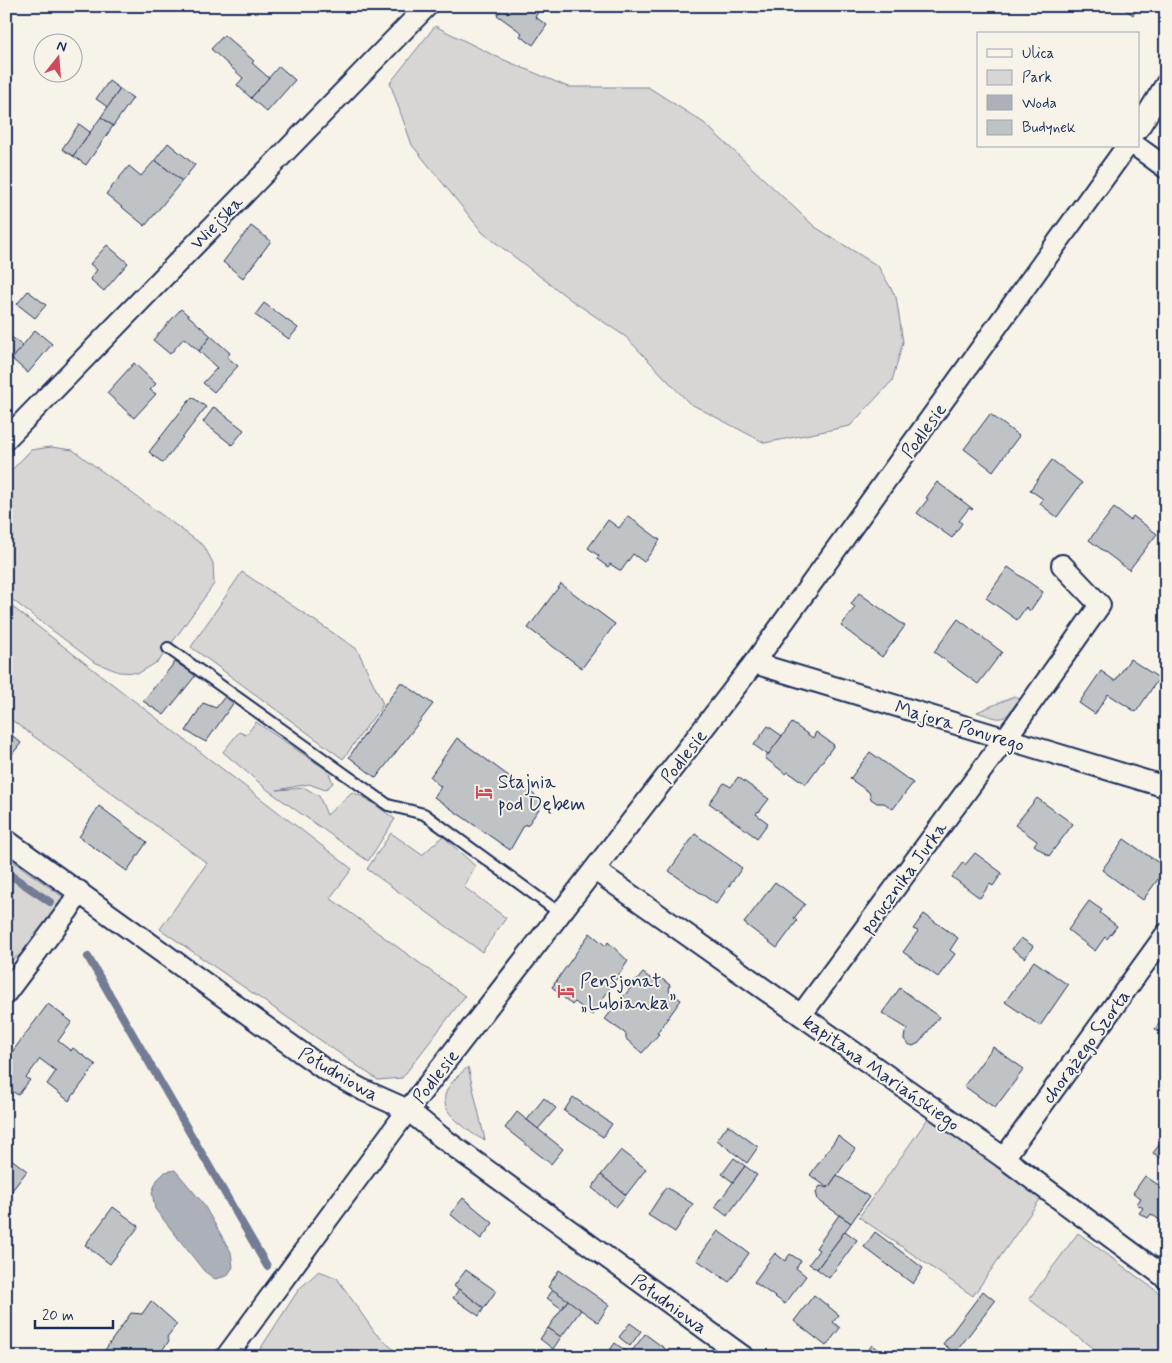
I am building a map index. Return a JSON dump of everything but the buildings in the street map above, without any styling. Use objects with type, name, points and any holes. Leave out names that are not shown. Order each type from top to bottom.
[{"type":"street","name":"Wiejska","points":[[6,439],[427,6]]},
{"type":"street","points":[[1140,126],[1166,84]]},
{"type":"street","name":"Podlesie","points":[[226,1357],[408,1110],[754,663],[1126,148]]},
{"type":"street","points":[[1139,148],[1166,168]]},
{"type":"street","name":"porucznika Jurka","points":[[801,1015],[1006,738],[1100,605],[1062,565]]},
{"type":"street","name":"Majora Ponurego","points":[[754,663],[1166,787]]},
{"type":"street","name":"Południowa","points":[[6,840],[324,1069],[363,1090],[408,1110],[441,1137],[744,1357]]},
{"type":"street","name":"kapitana Mariańskiego","points":[[595,870],[1004,1158],[1166,1278]]},
{"type":"street","points":[[6,993],[69,908],[79,891]]},
{"type":"street","name":"chorążego Szorta","points":[[1004,1158],[1166,934]]},
{"type":"lane","points":[[168,648],[388,805],[424,814],[561,914]]},
{"type":"green space","points":[[435,26],[495,56],[568,87],[648,87],[704,123],[815,227],[878,266],[896,297],[903,342],[892,381],[850,426],[765,443],[689,403],[626,337],[571,300],[483,233],[412,145],[390,83]]},
{"type":"green space","points":[[51,447],[73,450],[204,546],[213,563],[214,584],[159,661],[139,673],[119,672],[94,662],[6,595],[6,476],[31,450]]},
{"type":"green space","points":[[242,572],[357,649],[383,704],[343,759],[191,647]]},
{"type":"green space","points":[[6,602],[352,869],[330,898],[465,996],[402,1078],[378,1080],[160,929],[207,863],[6,716]]},
{"type":"green space","points":[[1015,696],[1019,699],[1006,716],[1002,718],[977,712]]},
{"type":"green space","points":[[256,722],[328,771],[333,783],[325,790],[309,784],[277,790],[305,788],[319,796],[327,815],[352,792],[367,799],[395,819],[368,861],[269,791],[223,752],[239,732],[246,735]]},
{"type":"green space","points":[[391,833],[422,855],[443,836],[475,866],[464,887],[506,918],[482,952],[367,869]]},
{"type":"green space","points":[[6,856],[70,902],[32,948],[6,963]]},
{"type":"green space","points":[[468,1067],[485,1140],[473,1134],[453,1117],[447,1109],[445,1102],[448,1088]]},
{"type":"green space","points":[[929,1117],[1041,1198],[973,1296],[859,1217]]},
{"type":"green space","points":[[1078,1233],[1166,1298],[1166,1357],[1104,1357],[1029,1299]]},
{"type":"green space","points":[[319,1271],[337,1278],[375,1333],[402,1357],[255,1357],[299,1289]]},
{"type":"water","points":[[175,1170],[202,1202],[231,1252],[233,1267],[227,1276],[215,1279],[204,1271],[155,1209],[152,1192],[157,1180],[165,1172]]},
{"type":"waterway","points":[[6,872],[50,902]]},
{"type":"waterway","points":[[88,957],[267,1266]]},
{"type":"place","name":"Stajnia pod Dębem","points":[[484,792]]},
{"type":"place","name":"Pensjonat „Lubianka”","points":[[566,991]]}]
